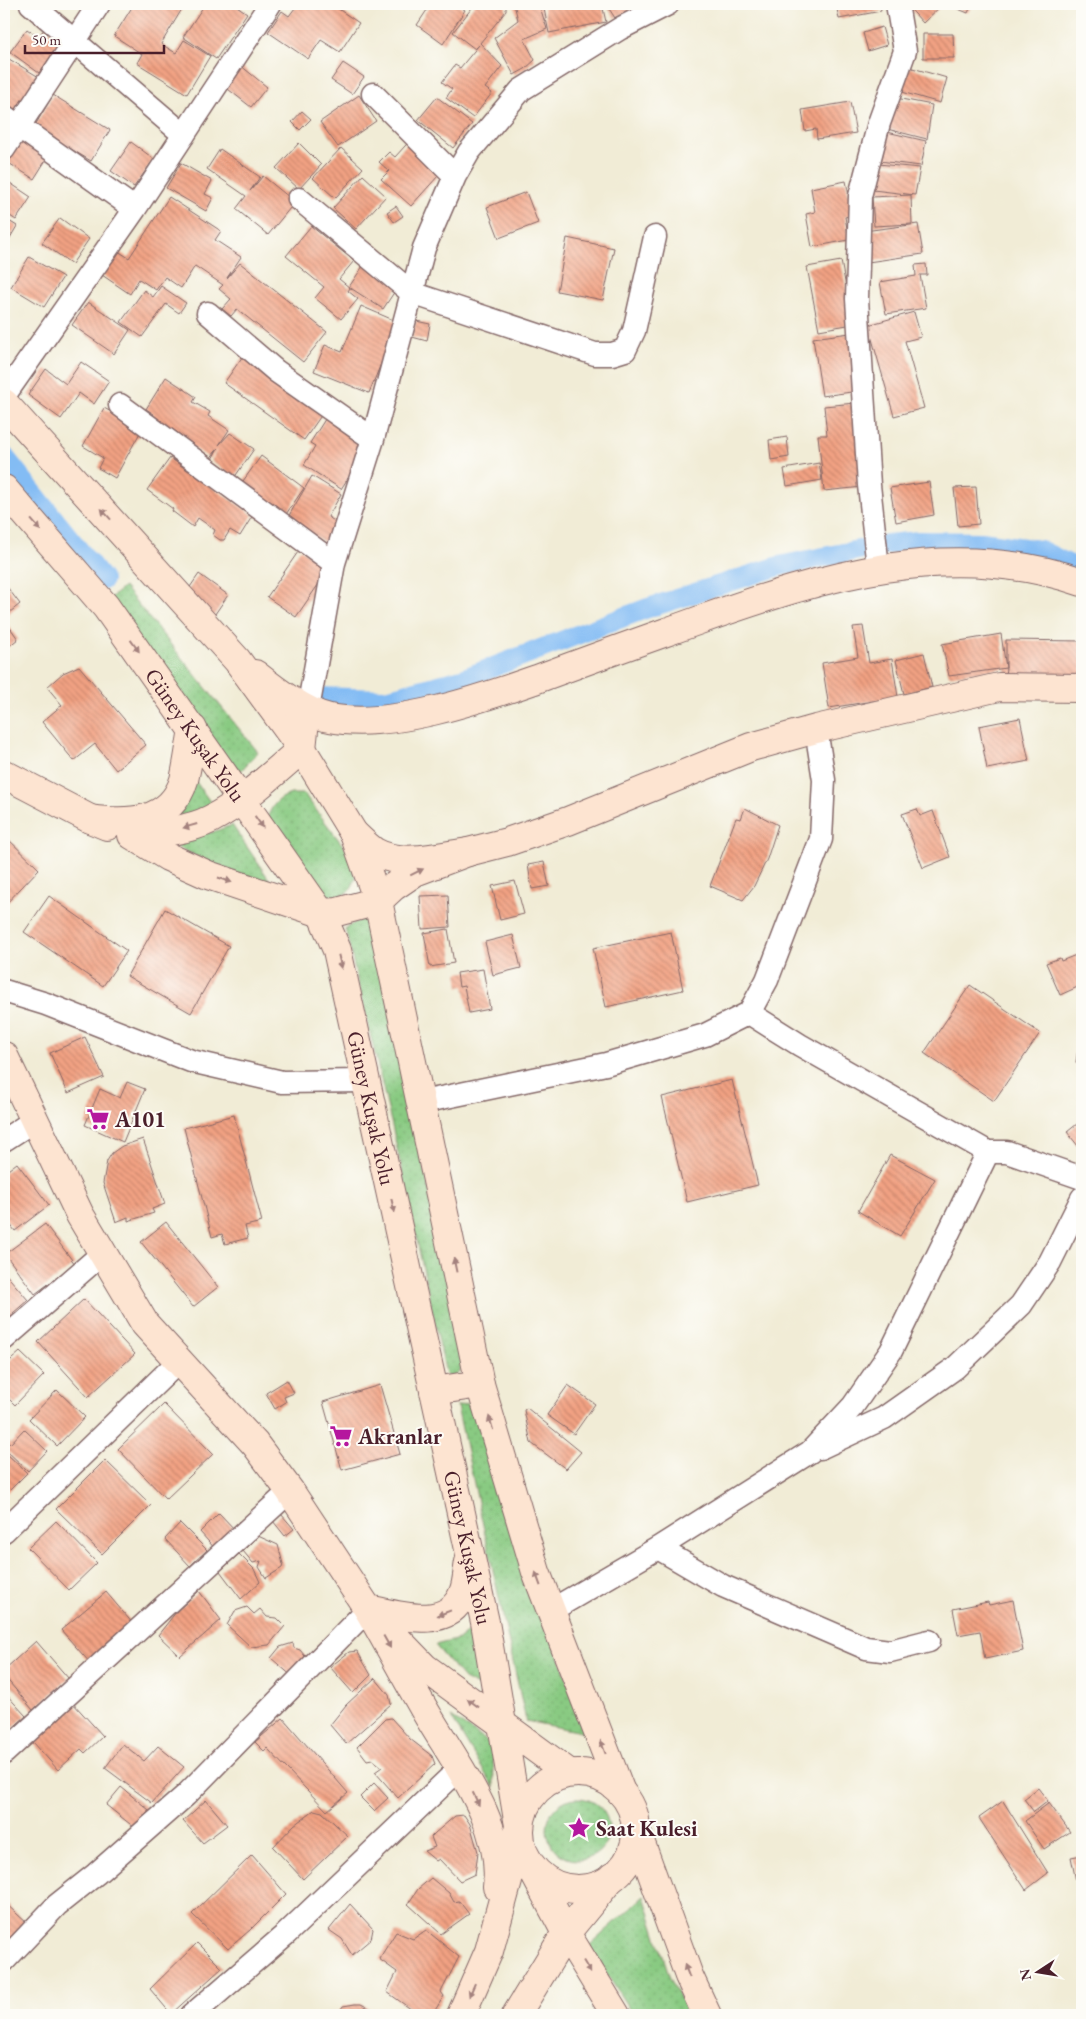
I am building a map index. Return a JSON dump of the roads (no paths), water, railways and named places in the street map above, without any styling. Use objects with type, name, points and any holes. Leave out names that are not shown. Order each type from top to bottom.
[{"type":"main road","points":[[4,403],[237,660],[302,749],[354,834],[378,901],[387,952],[422,1102],[480,1384],[536,1572],[621,1792],[632,1809],[636,1827],[689,1976],[708,2015]]},
{"type":"main road","name":"Güney Kuşak Yolu","points":[[4,489],[106,607],[321,913],[337,950],[485,1622],[520,1826]]},
{"type":"main road","points":[[237,660],[273,688],[308,709],[328,718],[361,721],[412,714],[476,701],[800,586],[878,564],[970,561],[1026,566],[1082,582]]},
{"type":"main road","points":[[354,834],[376,852],[396,858],[422,859],[468,852],[507,842],[568,821],[751,747],[816,729],[998,687],[1082,688]]},
{"type":"main road","points":[[132,835],[184,828],[210,820],[242,798],[302,749],[308,709]]},
{"type":"main road","points":[[90,819],[117,822],[143,820],[156,815],[170,804],[183,781],[193,730]]},
{"type":"main road","points":[[4,774],[90,819],[132,835],[168,857],[208,875],[321,913],[351,909],[378,901],[393,887],[416,872],[468,852]]},
{"type":"main road","points":[[4,1056],[80,1215],[145,1324],[255,1444],[290,1491],[368,1608],[476,1798],[492,1838],[499,1870],[489,1951]]},
{"type":"main road","points":[[434,1392],[480,1384]]},
{"type":"main road","points":[[368,1608],[414,1618],[432,1617],[452,1611],[463,1594],[471,1556]]},
{"type":"main road","points":[[368,1608],[424,1667],[568,1773]]},
{"type":"main road","points":[[461,2015],[489,1951],[508,1881],[524,1807],[535,1791],[550,1779],[568,1773],[588,1773],[606,1780],[621,1792]]},
{"type":"main road","points":[[520,1826],[521,1846],[529,1863],[566,1933],[616,2015]]},
{"type":"main road","points":[[516,2015],[566,1933],[626,1864],[634,1846],[636,1827]]},
{"type":"main road","points":[[529,1863],[542,1877],[559,1886],[578,1889],[596,1886],[613,1877]]},
{"type":"street","points":[[31,4],[184,135]]},
{"type":"street","points":[[4,149],[11,121],[75,41],[99,4]]},
{"type":"street","points":[[4,396],[136,209],[270,4]]},
{"type":"street","points":[[308,709],[334,563],[372,439],[424,248],[455,176],[469,152],[521,90],[620,28],[668,4]]},
{"type":"street","points":[[878,564],[869,485],[857,299],[860,196],[880,124],[905,51],[896,4]]},
{"type":"street","points":[[373,94],[455,176]]},
{"type":"street","points":[[11,121],[136,209]]},
{"type":"street","points":[[299,199],[412,292],[595,354],[612,354],[625,350],[634,331],[656,236]]},
{"type":"street","points":[[208,313],[276,371],[372,439]]},
{"type":"street","points":[[120,405],[334,563]]},
{"type":"street","points":[[422,1102],[606,1064],[705,1035],[749,1014],[767,980],[821,839],[824,780],[816,729]]},
{"type":"street","points":[[4,991],[46,1004],[191,1061],[282,1082],[365,1081]]},
{"type":"street","points":[[749,1014],[800,1046],[988,1152],[1007,1152],[1082,1178]]},
{"type":"street","points":[[4,1140],[35,1120]]},
{"type":"street","points":[[810,1452],[853,1406],[891,1351],[988,1152]]},
{"type":"street","points":[[550,1611],[658,1548],[810,1452],[884,1418],[954,1368],[1021,1305],[1050,1262],[1082,1198]]},
{"type":"street","points":[[4,1339],[103,1253]]},
{"type":"street","points":[[4,1531],[179,1361]]},
{"type":"street","points":[[4,1753],[290,1491]]},
{"type":"street","points":[[658,1548],[723,1586],[866,1648],[890,1651],[930,1641]]},
{"type":"street","points":[[4,1961],[57,1905],[96,1874],[186,1795],[368,1608]]},
{"type":"street","points":[[192,2015],[286,1934],[459,1769]]},
{"type":"waterway","points":[[4,456],[103,580]]},
{"type":"waterway","points":[[319,697],[386,699],[462,679],[645,609],[779,566],[888,544],[919,541],[982,542],[1040,550],[1082,571]]},
{"type":"place","name":"A101","points":[[98,1119]]},
{"type":"place","name":"Akranlar","points":[[341,1436]]},
{"type":"place","name":"Saat Kulesi","points":[[579,1828]]}]
